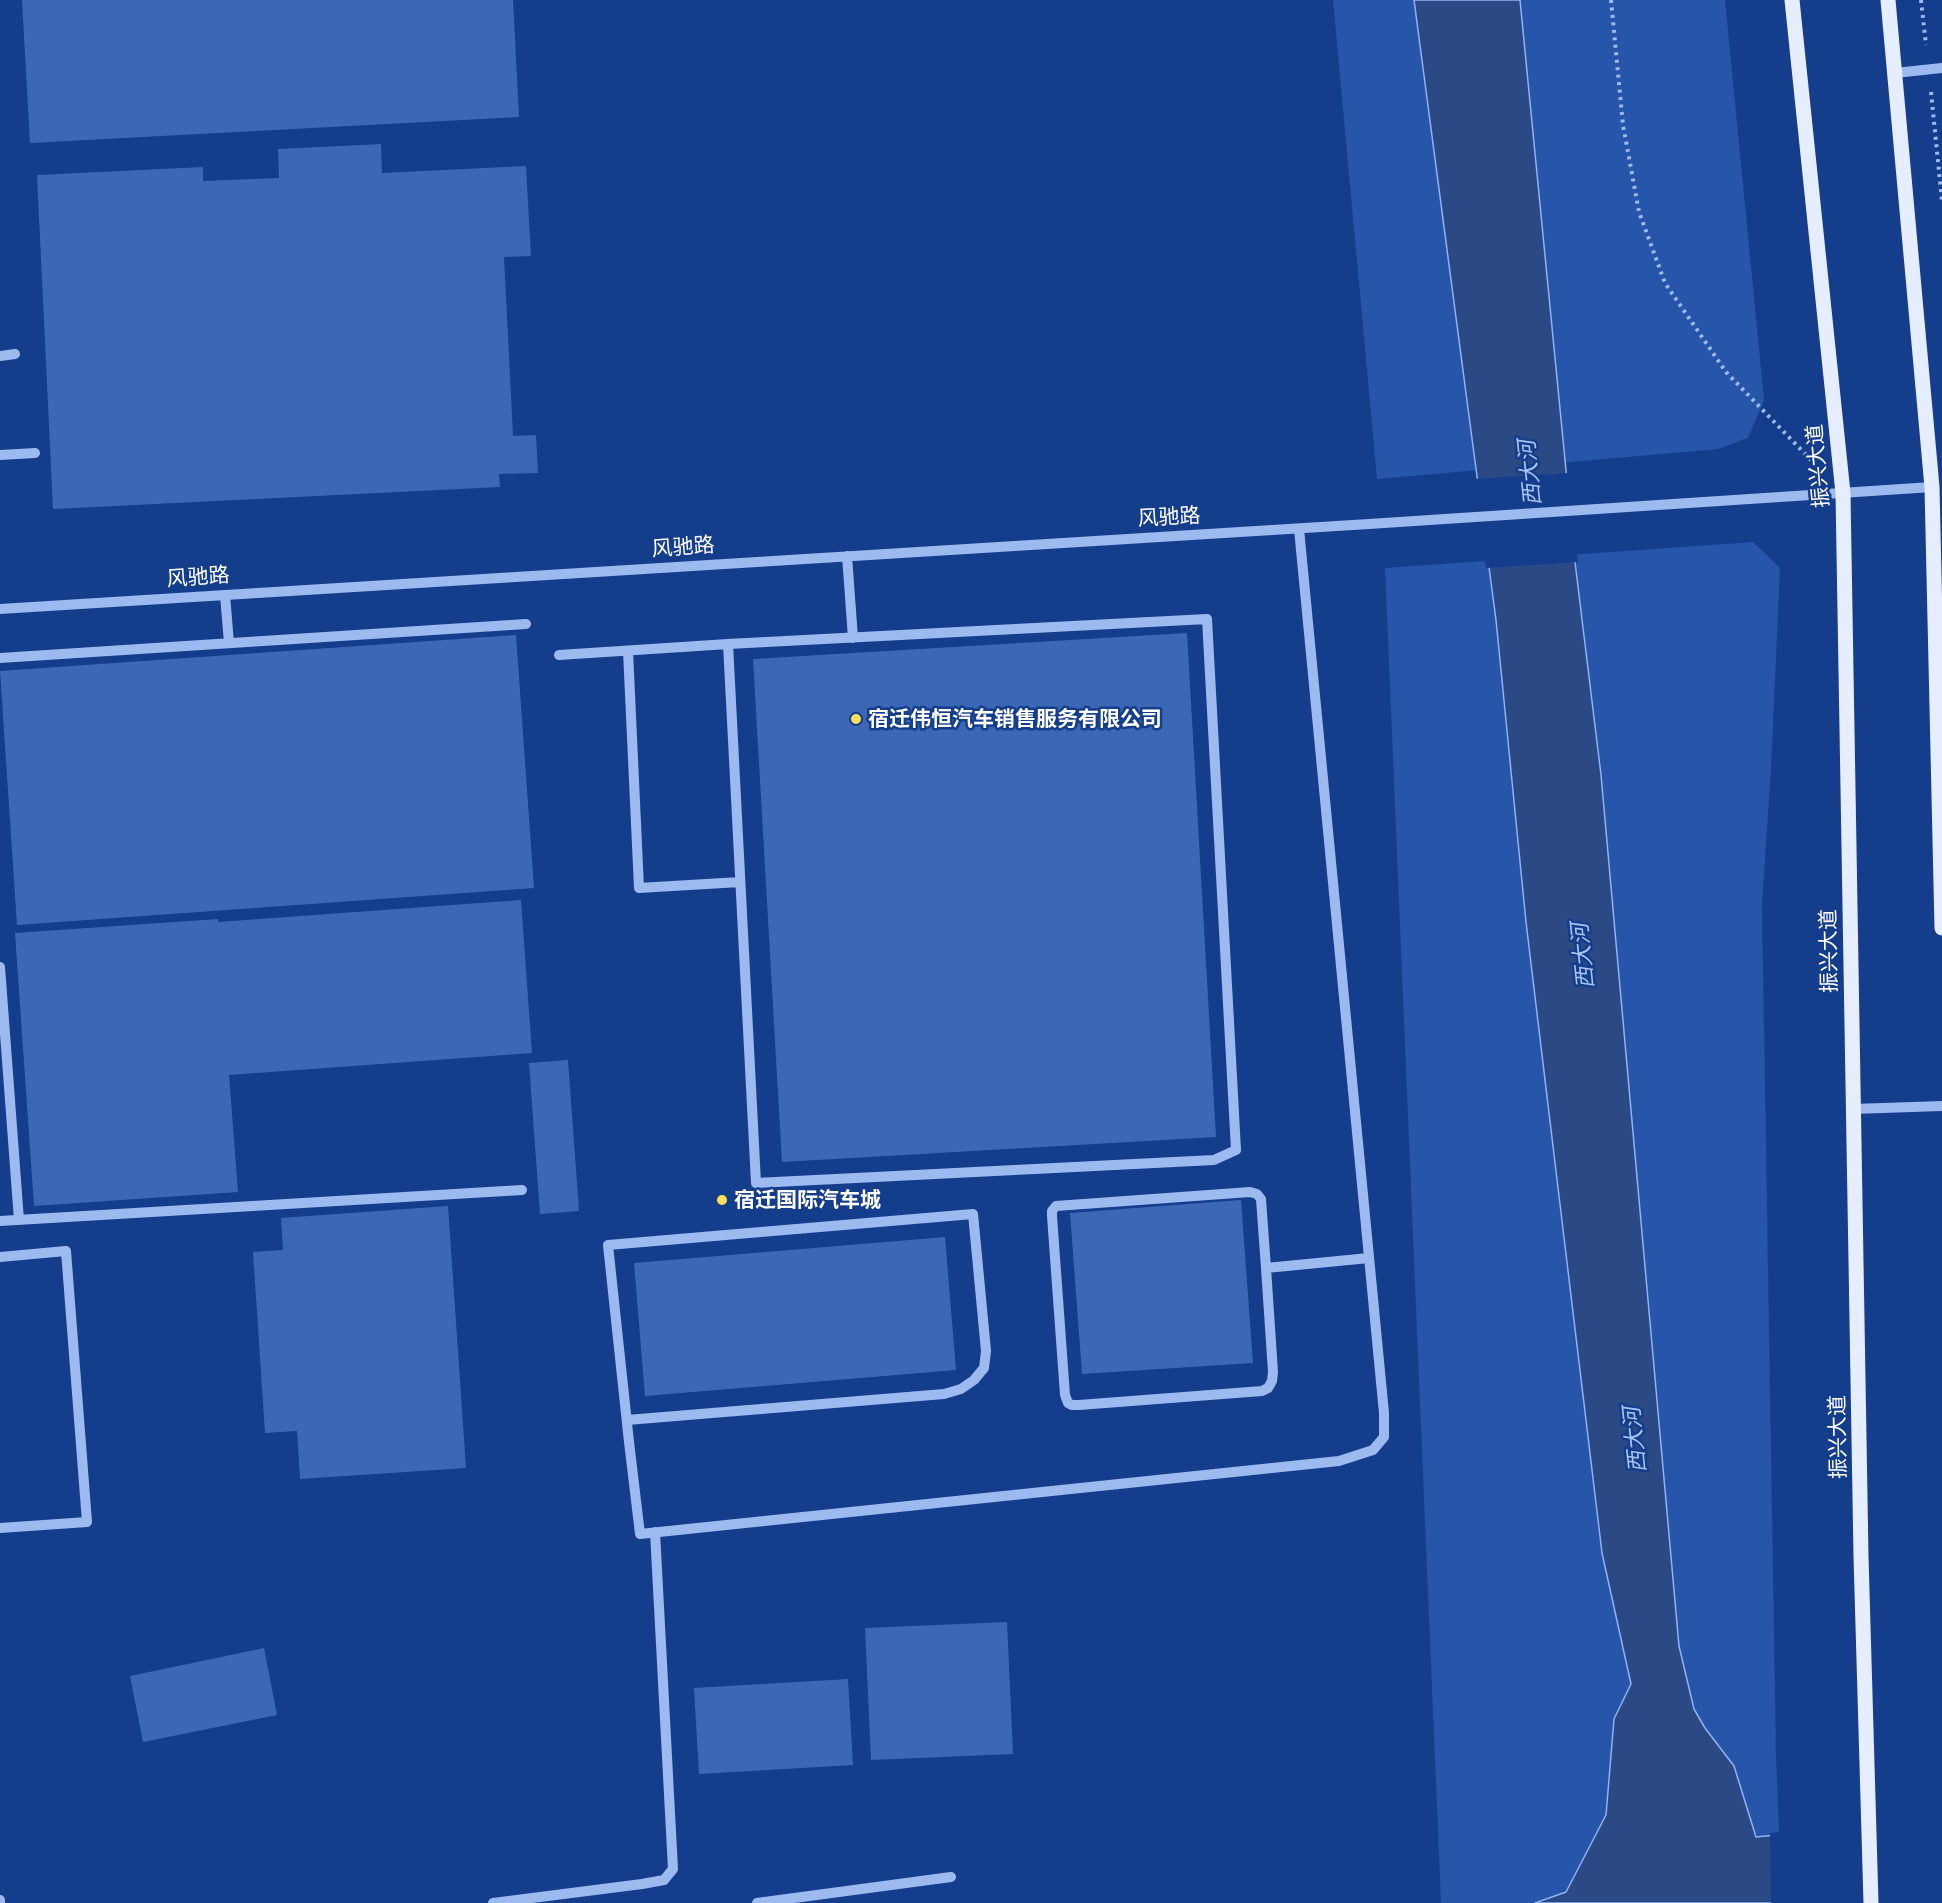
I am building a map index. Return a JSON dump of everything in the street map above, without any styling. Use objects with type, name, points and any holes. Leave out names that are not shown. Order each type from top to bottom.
[{"type":"main road","name":"振兴大道","points":[[1792,0],[1843,493],[1861,1556],[1871,1903]]},
{"type":"main road","points":[[1888,0],[1937,539],[1942,928]]},
{"type":"street","points":[[1895,73],[1942,68]]},
{"type":"street","points":[[0,356],[15,354]]},
{"type":"street","points":[[0,455],[35,453]]},
{"type":"street","name":"风驰路","points":[[0,609],[1932,488]]},
{"type":"street","points":[[627,1420],[944,1394],[961,1389],[974,1380],[984,1368],[986,1351],[973,1214],[608,1245],[627,1420],[640,1534],[1339,1461],[1373,1450],[1384,1437],[1384,1413],[1299,529]]},
{"type":"street","points":[[847,556],[854,638]]},
{"type":"street","points":[[225,595],[229,643]]},
{"type":"street","points":[[559,655],[728,644],[1207,619],[1236,1150],[1214,1160],[756,1183],[728,644]]},
{"type":"street","points":[[0,658],[526,624]]},
{"type":"street","points":[[628,651],[639,888],[740,882]]},
{"type":"street","points":[[0,962],[19,1220]]},
{"type":"street","points":[[1853,1109],[1942,1106]]},
{"type":"street","points":[[0,1221],[522,1190]]},
{"type":"street","points":[[1250,1192],[1257,1194],[1261,1199],[1266,1268],[1273,1372],[1272,1382],[1268,1388],[1262,1391],[1078,1405],[1068,1403],[1065,1395],[1052,1216],[1052,1211],[1056,1206],[1250,1192]]},
{"type":"street","points":[[0,1257],[66,1251],[87,1522],[0,1527]]},
{"type":"street","points":[[1266,1268],[1369,1258]]},
{"type":"street","points":[[493,1903],[664,1880],[673,1869],[655,1532]]},
{"type":"street","points":[[757,1903],[951,1876]]},
{"type":"path","points":[[1611,0],[1623,125],[1639,212],[1665,283],[1726,372],[1812,461]]},
{"type":"path","points":[[1921,0],[1942,201]]},
{"type":"shaded area","points":[[1333,0],[1725,0],[1764,400],[1748,438],[1718,449],[1377,479]]},
{"type":"shaded area","points":[[1753,542],[1780,568],[1762,905],[1776,1756],[1782,1903],[1441,1903],[1385,568]]},
{"type":"water","name":"西大河","points":[[1414,0],[1520,0],[1575,562],[1601,775],[1679,1646],[1694,1709],[1705,1728],[1734,1766],[1756,1837],[1942,1818],[1942,1903],[1535,1903],[1566,1892],[1606,1815],[1614,1719],[1631,1684],[1602,1553],[1526,922],[1496,620]]},
{"type":"pier","points":[[1569,473],[1578,562],[1486,568],[1474,479]]},
{"type":"pier","points":[[1942,1815],[1942,1903],[1771,1903],[1770,1833]]},
{"type":"building","points":[[22,0],[513,0],[519,117],[30,143]]},
{"type":"building","points":[[381,144],[382,173],[526,166],[531,256],[504,257],[513,436],[536,435],[538,473],[499,474],[500,487],[53,509],[37,175],[203,167],[203,181],[279,178],[278,149]]},
{"type":"building","points":[[1187,633],[1216,1137],[782,1162],[753,659]]},
{"type":"building","points":[[516,635],[534,888],[17,925],[0,671]]},
{"type":"building","points":[[521,900],[532,1053],[229,1075],[238,1192],[34,1206],[15,933],[218,919],[218,922]]},
{"type":"building","points":[[568,1060],[579,1211],[540,1214],[529,1063]]},
{"type":"building","points":[[1241,1200],[1253,1363],[1082,1374],[1070,1213]]},
{"type":"building","points":[[448,1206],[466,1468],[300,1479],[297,1431],[265,1433],[253,1252],[283,1250],[281,1218]]},
{"type":"building","points":[[945,1237],[956,1370],[645,1396],[634,1263]]},
{"type":"building","points":[[1007,1622],[1013,1754],[871,1760],[865,1628]]},
{"type":"building","points":[[264,1648],[277,1715],[143,1742],[130,1676]]},
{"type":"building","points":[[848,1679],[853,1765],[699,1774],[694,1688]]},
{"type":"place","name":"宿迁伟恒汽车销售服务有限公司","points":[[856,719]]},
{"type":"place","name":"宿迁国际汽车城","points":[[722,1200]]}]
